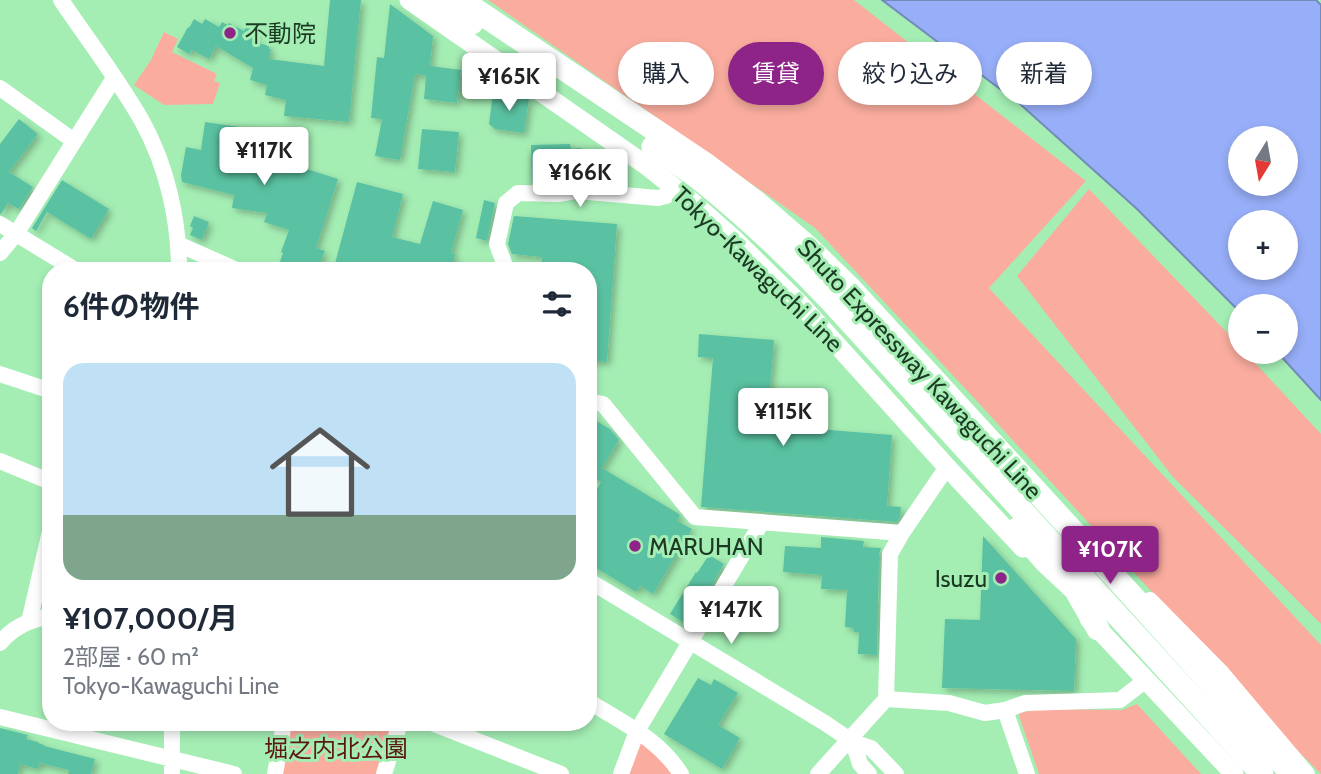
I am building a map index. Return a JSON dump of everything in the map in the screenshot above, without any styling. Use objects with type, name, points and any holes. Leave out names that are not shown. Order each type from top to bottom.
[{"type":"highway","name":"Shuto Expressway Kawaguchi Line","points":[[437,0],[705,183],[789,257],[1262,774]]},
{"type":"highway","name":"Shuto Expressway Kawaguchi Line","points":[[461,0],[704,163],[808,247],[851,289],[1125,588],[1289,774]]},
{"type":"highway","points":[[742,215],[894,385],[1045,561],[1075,589],[1098,629]]},
{"type":"main road","name":"Tokyo-Kawaguchi Line","points":[[409,0],[647,166],[675,187],[734,240],[801,305],[947,467],[1234,774]]},
{"type":"main road","name":"Tokyo-Kawaguchi Line","points":[[451,0],[617,111],[723,188],[797,250],[926,385],[1279,774]]},
{"type":"street","points":[[61,0],[143,123],[162,167],[173,209],[179,262]]},
{"type":"street","points":[[0,254],[16,234],[114,78]]},
{"type":"street","points":[[0,88],[74,141]]},
{"type":"street","points":[[504,262],[497,244],[506,203],[518,193],[558,194],[576,191],[658,198],[666,196],[675,187]]},
{"type":"street","points":[[0,224],[62,262]]},
{"type":"street","points":[[178,244],[219,262]]},
{"type":"street","points":[[0,374],[42,388]]},
{"type":"street","points":[[926,385],[1020,469],[1220,671],[1307,774]]},
{"type":"street","points":[[597,404],[603,404],[695,517],[902,533]]},
{"type":"street","points":[[0,461],[42,478]]},
{"type":"street","points":[[818,774],[851,741],[886,699],[890,554],[947,467]]},
{"type":"street","points":[[621,774],[637,731],[762,522]]},
{"type":"street","points":[[29,622],[42,566]]},
{"type":"street","points":[[597,586],[851,741],[871,748],[896,774]]},
{"type":"street","points":[[0,643],[6,629],[42,618]]},
{"type":"street","points":[[886,699],[949,703],[985,713],[1025,703],[1120,700],[1146,680]]},
{"type":"street","points":[[597,707],[663,750],[681,774]]},
{"type":"street","points":[[1005,710],[1027,774]]},
{"type":"street","points":[[0,717],[42,729]]},
{"type":"street","points":[[48,731],[172,767],[234,774]]},
{"type":"street","points":[[172,767],[173,731]]},
{"type":"street","points":[[275,774],[283,731]]},
{"type":"street","points":[[384,774],[398,731]]},
{"type":"street","points":[[452,731],[561,774]]},
{"type":"street","points":[[851,741],[860,764],[869,774]]},
{"type":"green space","points":[[488,0],[854,0],[908,42],[838,42],[838,105],[982,105],[982,100],[1086,181],[989,288],[1321,645],[1321,774],[815,228],[639,105],[714,105],[714,42],[618,42],[618,91]]},
{"type":"green space","points":[[164,32],[178,39],[172,52],[217,74],[214,81],[220,83],[213,104],[164,105],[134,85],[151,60]]},
{"type":"green space","points":[[1089,189],[1228,333],[1228,364],[1256,364],[1321,434],[1321,624],[1173,477],[1017,276]]},
{"type":"green space","points":[[1137,704],[1201,774],[1039,774],[1018,713],[1042,709],[1122,710]]},
{"type":"green space","name":"堀之内北公園","points":[[288,731],[392,731],[379,774],[281,774]]},
{"type":"green space","points":[[642,740],[674,774],[625,774]]},
{"type":"water","points":[[882,0],[1316,0],[1321,5],[1321,400],[1288,364],[1298,364],[1298,294],[1228,294],[1228,300],[1137,209],[1021,105],[1092,105],[1092,42],[996,42],[996,86],[982,75],[982,42],[938,42]]},
{"type":"building","points":[[330,0],[361,0],[349,122],[284,116],[286,100],[265,95],[267,85],[250,80],[253,68],[216,46],[209,59],[192,50],[189,54],[177,47],[194,19],[202,24],[205,19],[219,27],[222,22],[228,25],[229,23],[244,31],[248,23],[259,29],[252,41],[271,49],[269,59],[324,66]]},
{"type":"building","points":[[390,4],[433,36],[430,66],[461,70],[457,103],[424,99],[426,76],[415,74],[400,160],[375,156],[382,119],[371,118],[377,57],[384,58]]},
{"type":"building","points":[[493,94],[529,99],[524,133],[495,129],[489,124]]},
{"type":"building","points":[[19,119],[38,134],[9,172],[33,187],[19,209],[8,203],[0,214],[0,144]]},
{"type":"building","points":[[205,122],[274,132],[269,157],[338,179],[316,248],[325,251],[320,262],[280,262],[289,230],[264,222],[267,213],[232,208],[234,195],[182,182],[186,147],[201,150]]},
{"type":"building","points":[[422,129],[459,132],[455,172],[418,169]]},
{"type":"building","points":[[570,144],[571,149],[581,148],[582,158],[600,158],[600,170],[605,170],[605,180],[532,183],[531,145]]},
{"type":"building","points":[[62,180],[109,209],[91,239],[47,212],[36,231],[32,228]]},
{"type":"building","points":[[357,182],[403,194],[392,237],[420,244],[433,201],[463,210],[451,253],[455,254],[453,262],[335,262]]},
{"type":"building","points":[[484,200],[495,203],[487,241],[476,238]]},
{"type":"building","points":[[194,216],[209,222],[202,240],[190,235]]},
{"type":"building","points":[[514,216],[617,224],[607,362],[597,361],[597,262],[542,262],[542,257],[512,254],[508,244]]},
{"type":"building","points":[[699,334],[774,340],[767,425],[892,435],[887,506],[901,507],[897,522],[701,507],[713,358],[698,357]]},
{"type":"building","name":"MARUHAN","points":[[597,421],[610,429],[619,440],[602,468],[679,514],[677,521],[692,529],[653,594],[640,586],[636,592],[597,568],[597,489],[601,482],[597,480]]},
{"type":"building","name":"Isuzu","points":[[983,536],[1076,639],[1074,691],[942,688],[945,619],[980,620]]},
{"type":"building","points":[[821,537],[864,541],[863,547],[881,548],[877,655],[858,654],[859,632],[845,627],[847,590],[821,589],[822,575],[783,572],[785,546],[821,548]]},
{"type":"building","points":[[709,555],[724,564],[688,625],[670,614]]},
{"type":"building","points":[[698,678],[711,685],[714,679],[738,693],[718,725],[740,738],[722,769],[664,734]]},
{"type":"building","points":[[0,728],[28,735],[26,739],[44,746],[95,759],[91,774],[68,774],[69,770],[40,763],[38,769],[20,764],[18,774],[0,774]]},
{"type":"place","name":"不動院","points":[[230,33]]},
{"type":"place","name":"MARUHAN","points":[[635,546]]},
{"type":"place","name":"Isuzu","points":[[1001,578]]}]
